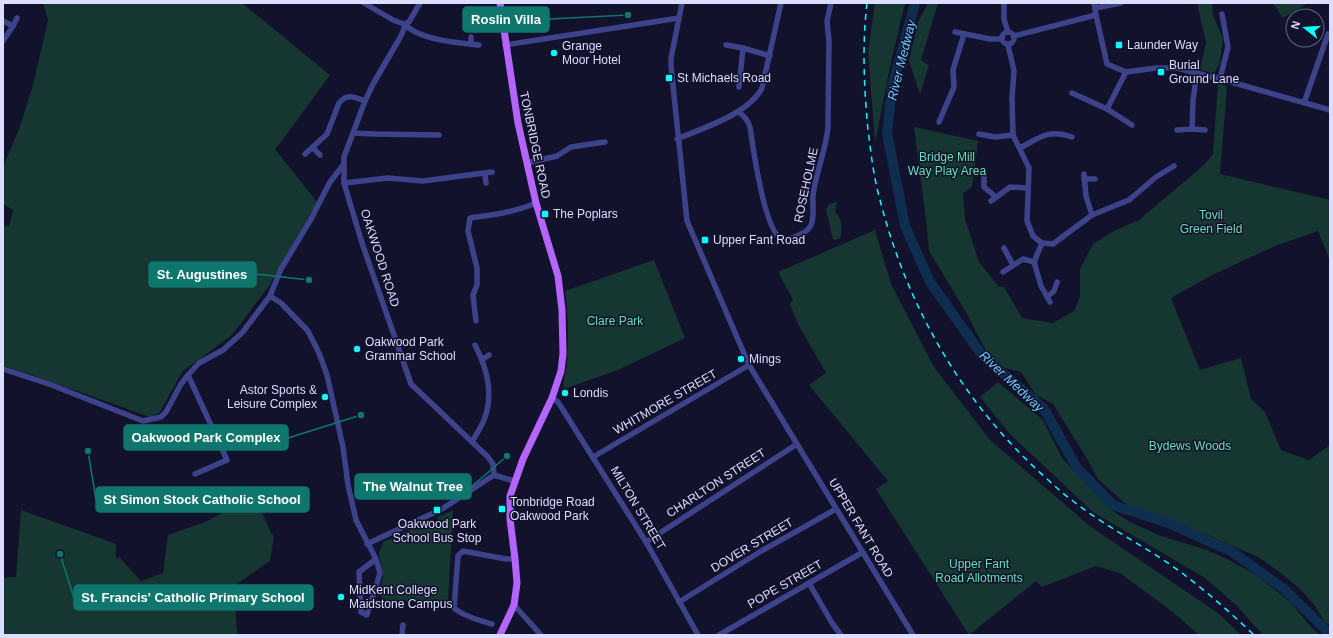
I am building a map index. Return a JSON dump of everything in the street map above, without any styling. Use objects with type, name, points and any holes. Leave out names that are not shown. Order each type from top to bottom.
[{"type":"main road","name":"TONBRIDGE ROAD","points":[[500,3],[505,45],[518,122],[536,203],[558,276],[562,310],[561,371],[552,398],[514,481],[510,496],[510,519],[517,583],[514,605],[500,635]]},
{"type":"street","points":[[364,3],[393,20],[404,24],[409,29],[447,42],[479,45]]},
{"type":"street","name":"OAKWOOD ROAD","points":[[420,3],[409,22],[404,24],[404,29],[401,36],[373,84],[365,101],[344,157],[344,183],[362,243],[411,384],[488,456],[493,464],[494,475]]},
{"type":"street","name":"UPPER FANT ROAD","points":[[682,3],[671,58],[677,139],[687,221],[749,366],[913,635]]},
{"type":"street","points":[[677,139],[738,112],[747,106],[760,92],[770,56],[781,3]]},
{"type":"street","name":"ROSEHOLME","points":[[738,112],[746,119],[750,127],[761,193],[774,231],[779,238],[787,240],[808,231],[813,220],[813,196],[827,140],[829,41],[827,21],[831,3]]},
{"type":"street","points":[[1004,3],[1004,19],[1008,32],[1012,33],[1014,36]]},
{"type":"street","points":[[1121,3],[1095,6],[1107,64],[1126,72],[1156,68],[1177,68],[1330,110]]},
{"type":"street","points":[[1220,79],[1228,47],[1222,14]]},
{"type":"street","points":[[1014,36],[1096,15]]},
{"type":"street","points":[[3,41],[17,18]]},
{"type":"street","points":[[505,45],[679,18]]},
{"type":"street","points":[[3,21],[13,26]]},
{"type":"street","points":[[955,32],[990,39],[1002,39]]},
{"type":"street","points":[[1002,39],[1003,35],[1008,32]]},
{"type":"street","points":[[939,122],[954,87],[953,70],[964,34]]},
{"type":"street","points":[[1304,103],[1328,34]]},
{"type":"street","points":[[1008,45],[1013,42],[1014,36]]},
{"type":"street","points":[[471,37],[471,44]]},
{"type":"street","points":[[1002,39],[1004,43],[1008,45],[1014,71],[1012,98],[1013,135],[1029,168],[1027,221],[1034,236],[1042,242],[1053,244],[1092,215],[1128,200],[1156,177],[1174,166]]},
{"type":"street","points":[[726,46],[744,48],[770,56]]},
{"type":"street","points":[[740,87],[744,48]]},
{"type":"street","points":[[1107,109],[1126,72]]},
{"type":"street","points":[[1192,128],[1193,100],[1197,73]]},
{"type":"street","points":[[1072,92],[1107,109],[1132,125]]},
{"type":"street","points":[[305,154],[327,134],[339,103],[343,98],[352,96],[365,101]]},
{"type":"street","points":[[1177,130],[1192,128],[1205,130]]},
{"type":"street","points":[[353,133],[439,135]]},
{"type":"street","points":[[1020,148],[1047,134],[1060,133],[1072,137]]},
{"type":"street","points":[[979,134],[995,137],[1013,135]]},
{"type":"street","points":[[527,163],[557,156],[572,147],[605,142]]},
{"type":"street","points":[[313,148],[320,155]]},
{"type":"street","points":[[3,369],[49,384],[143,421],[161,417],[166,412],[180,384],[188,375],[199,363],[223,350],[242,333],[270,296],[281,269],[311,219],[330,182],[344,164]]},
{"type":"street","points":[[344,183],[388,178],[423,181],[492,172]]},
{"type":"street","points":[[485,174],[486,183]]},
{"type":"street","points":[[984,174],[984,187],[993,199],[1010,187],[1028,188]]},
{"type":"street","points":[[1092,215],[1086,196],[1084,177],[1095,179]]},
{"type":"street","points":[[476,321],[473,295],[478,285],[477,268],[468,231],[470,218],[507,213],[536,203]]},
{"type":"street","points":[[1042,242],[1034,262],[1041,286],[1048,299],[1054,291],[1057,282]]},
{"type":"street","points":[[1004,248],[1013,265]]},
{"type":"street","points":[[1003,272],[1023,259],[1034,262]]},
{"type":"street","points":[[270,296],[281,303],[308,331],[319,353],[327,375],[344,447],[348,485],[356,520],[376,559],[380,573],[366,615],[361,612],[359,572],[376,559]]},
{"type":"street","points":[[472,442],[484,420],[489,403],[487,375],[483,359],[475,345]]},
{"type":"street","points":[[483,359],[489,355]]},
{"type":"street","name":"WHITMORE STREET","points":[[593,457],[749,366]]},
{"type":"street","points":[[188,375],[227,460],[195,474]]},
{"type":"street","name":"MILTON STREET","points":[[552,398],[558,402],[646,542],[698,635]]},
{"type":"street","name":"CHARLTON STREET","points":[[646,542],[797,444]]},
{"type":"street","points":[[367,544],[442,509],[494,475],[514,481]]},
{"type":"street","name":"DOVER STREET","points":[[679,602],[763,550],[836,509]]},
{"type":"street","points":[[492,624],[459,612],[454,608],[458,556],[463,551],[506,559],[515,559]]},
{"type":"street","name":"POPE STREET","points":[[719,635],[863,552]]},
{"type":"street","points":[[810,583],[832,623],[841,635]]},
{"type":"street","points":[[514,605],[541,635]]},
{"type":"street","points":[[402,635],[403,625]]},
{"type":"green space","points":[[43,3],[242,3],[330,75],[275,149],[317,202],[269,286],[232,335],[183,371],[160,412],[150,417],[3,366],[3,226],[9,226],[13,210],[3,204],[3,167],[19,129],[33,85],[48,20]]},
{"type":"green space","points":[[875,3],[905,3],[890,67],[875,143],[868,51]]},
{"type":"green space","points":[[928,3],[938,3],[921,60],[929,65],[920,94],[909,61],[918,22]]},
{"type":"green space","points":[[1197,3],[1212,3],[1213,15],[1223,39],[1220,62],[1214,74],[1200,69],[1206,43]]},
{"type":"green space","points":[[1273,3],[1308,3],[1300,8],[1285,8],[1285,17],[1283,18]]},
{"type":"green space","name":"Bydews Woods","points":[[1218,83],[1227,86],[1220,174],[1330,200],[1330,261],[1318,231],[1275,246],[1212,275],[1171,298],[1200,370],[1241,358],[1251,399],[1265,412],[1281,450],[1309,460],[1330,445],[1330,625],[1325,622],[1315,606],[1298,587],[1260,558],[1215,538],[1168,519],[1142,511],[1125,503],[1098,479],[1053,404],[1036,395],[1021,372],[1005,368],[987,353],[966,312],[929,251],[914,127],[978,141],[972,187],[963,193],[965,219],[979,262],[999,287],[1004,287],[1022,318],[1053,323],[1074,311],[1080,296],[1080,269],[1093,244],[1112,232],[1139,220],[1204,165],[1213,154]]},
{"type":"green space","points":[[837,202],[835,211],[839,217],[842,227],[840,238],[836,240],[833,239],[826,210],[828,205]]},
{"type":"green space","name":"Upper Fant Road Allotments","points":[[875,230],[891,284],[934,367],[990,440],[1091,527],[1218,613],[1241,635],[1199,635],[1174,613],[1120,573],[1096,566],[1042,587],[1036,581],[969,635],[876,489],[888,481],[809,385],[826,373],[798,324],[790,304],[793,300],[778,272]]},
{"type":"green space","name":"Clare Park","points":[[654,260],[685,338],[618,370],[564,389],[568,336],[565,291]]},
{"type":"green space","points":[[998,382],[1043,420],[1062,458],[1113,511],[1130,522],[1161,536],[1207,550],[1258,576],[1290,602],[1312,628],[1320,635],[1263,635],[1236,605],[1205,578],[1093,512],[1010,434],[980,397]]},
{"type":"green space","points":[[253,491],[271,533],[274,536],[270,561],[234,586],[237,635],[3,635],[3,578],[16,577],[21,510],[116,544],[116,559],[119,557],[141,581],[163,573],[168,535],[205,522],[221,514],[219,507]]},
{"type":"green space","points":[[453,510],[448,601],[384,600],[379,593],[383,576],[379,554],[383,542],[427,522],[430,523],[431,528],[435,528],[438,517]]},
{"type":"waterway","name":"River Medway","points":[[915,3],[892,87],[887,133],[905,226],[930,282],[982,355],[1044,409],[1077,468],[1113,505],[1168,523],[1231,551],[1284,589],[1330,634]]},
{"type":"railway","points":[[867,3],[864,51],[865,98],[872,163],[877,188],[890,236],[905,276],[941,350],[963,385],[988,418],[1016,449],[1046,478],[1086,511],[1182,573],[1219,603],[1254,635]]},
{"type":"place","name":"Roslin Villa","points":[[628,15]]},
{"type":"place","name":"Launder Way","points":[[1119,45]]},
{"type":"place","name":"Grange Moor Hotel","points":[[554,53]]},
{"type":"place","name":"Burial Ground Lane","points":[[1161,72]]},
{"type":"place","name":"St Michaels Road","points":[[669,78]]},
{"type":"place","name":"The Poplars","points":[[545,214]]},
{"type":"place","name":"Upper Fant Road","points":[[705,240]]},
{"type":"place","name":"St. Augustines","points":[[309,280]]},
{"type":"place","name":"Oakwood Park Grammar School","points":[[357,349]]},
{"type":"place","name":"Mings","points":[[741,359]]},
{"type":"place","name":"Londis","points":[[565,393]]},
{"type":"place","name":"Astor Sports & Leisure Complex","points":[[325,397]]},
{"type":"place","name":"Oakwood Park Complex","points":[[361,415]]},
{"type":"place","name":"St Simon Stock Catholic School","points":[[88,451]]},
{"type":"place","name":"The Walnut Tree","points":[[507,456]]},
{"type":"place","name":"Tonbridge Road Oakwood Park","points":[[502,509]]},
{"type":"place","name":"Oakwood Park School Bus Stop","points":[[437,510]]},
{"type":"place","name":"St. Francis' Catholic Primary School","points":[[60,554]]},
{"type":"place","name":"MidKent College Maidstone Campus","points":[[341,597]]},
{"type":"park label","name":"Bridge Mill Way Play Area","points":[[947,164]]},
{"type":"park label","name":"Tovil Green Field","points":[[1211,222]]}]
